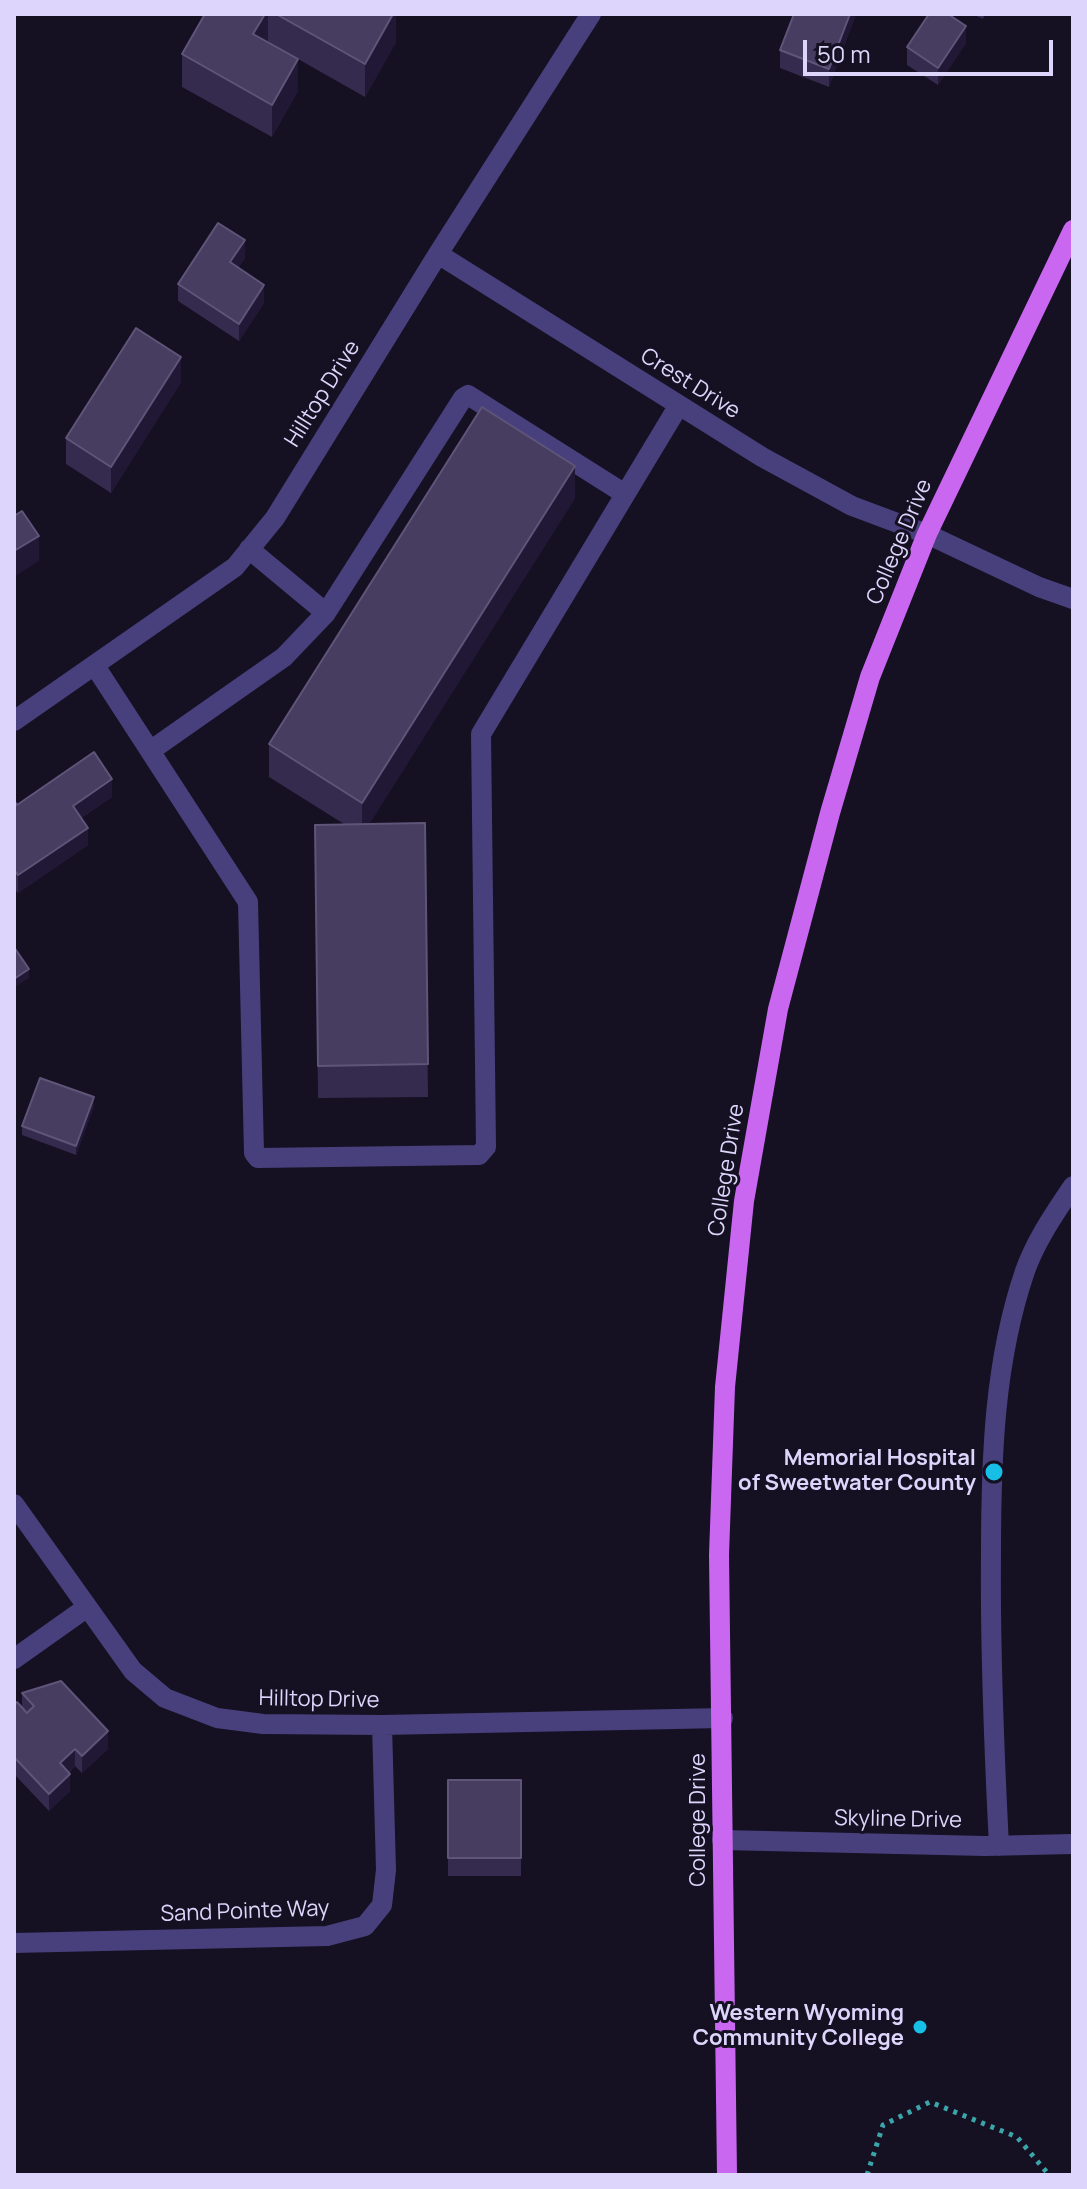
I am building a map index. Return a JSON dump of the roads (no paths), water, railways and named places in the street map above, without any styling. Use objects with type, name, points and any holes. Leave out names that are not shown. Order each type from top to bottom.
[{"type":"main road","name":"College Drive","points":[[727,2175],[719,1555],[725,1387],[744,1201],[778,1009],[870,677],[927,534],[1073,230]]},
{"type":"street","name":"Hilltop Drive","points":[[14,721],[235,567],[275,518],[591,14]]},
{"type":"street","name":"Crest Drive","points":[[438,254],[762,457],[852,506],[927,534],[1039,587],[1073,599]]},
{"type":"street","points":[[150,751],[284,657],[326,613],[463,398],[468,395],[625,494]]},
{"type":"street","points":[[95,666],[248,902],[254,1153],[258,1158],[479,1155],[486,1147],[481,734],[679,405]]},
{"type":"street","points":[[249,549],[326,613]]},
{"type":"street","points":[[999,1846],[990,1651],[991,1467],[999,1385],[1011,1320],[1026,1268],[1048,1223],[1073,1186]]},
{"type":"street","name":"Hilltop Drive","points":[[14,1504],[133,1671],[165,1698],[217,1718],[263,1724],[382,1725],[723,1718]]},
{"type":"street","points":[[14,1659],[86,1608]]},
{"type":"street","name":"Sand Pointe Way","points":[[14,1943],[327,1936],[365,1926],[382,1905],[386,1870],[382,1725]]},
{"type":"street","name":"Skyline Drive","points":[[722,1840],[999,1846],[1073,1844]]},
{"type":"place","name":"Memorial Hospital of Sweetwater County","points":[[994,1472]]},
{"type":"place","name":"Western Wyoming Community College","points":[[920,2027]]}]
